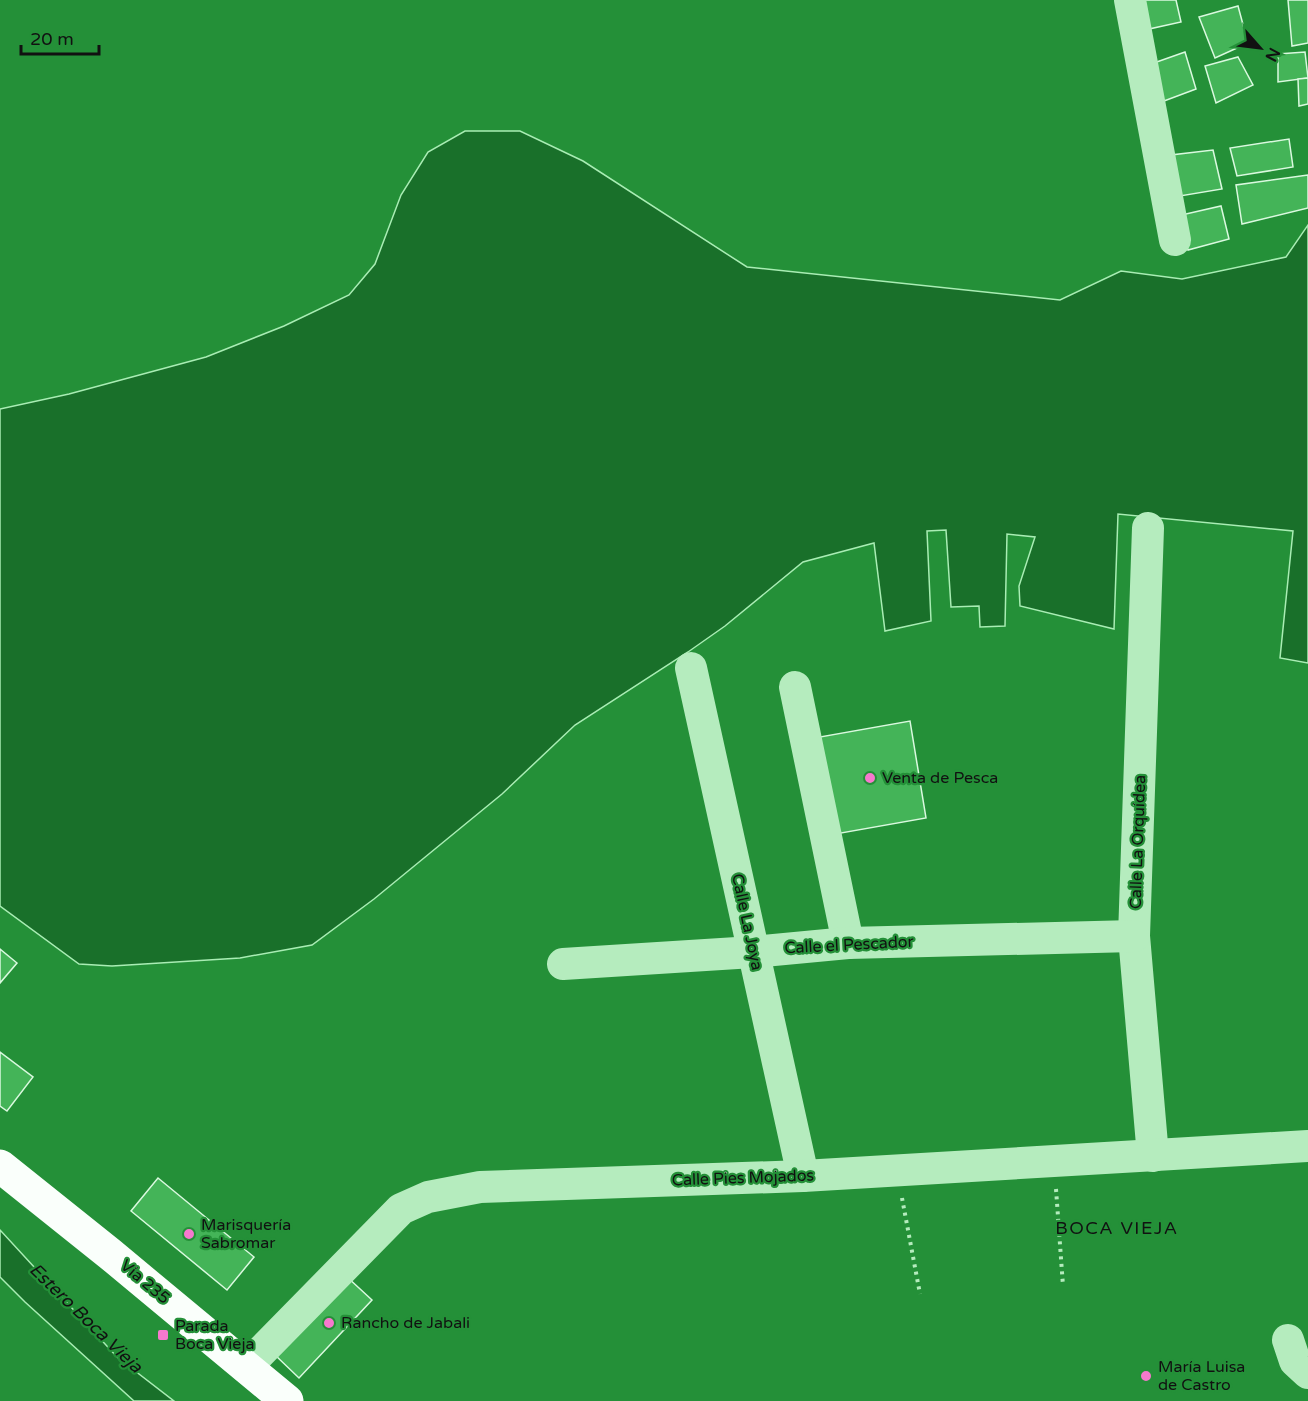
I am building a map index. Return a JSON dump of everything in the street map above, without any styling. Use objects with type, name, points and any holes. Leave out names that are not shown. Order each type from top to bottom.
[{"type":"main road","name":"Vía 235","points":[[0,1167],[110,1254],[287,1401]]},
{"type":"street","points":[[1130,0],[1175,240]]},
{"type":"street","name":"Calle La Orquídea","points":[[1148,528],[1134,936],[1153,1156]]},
{"type":"street","name":"Calle La Joya","points":[[691,668],[803,1176]]},
{"type":"street","points":[[795,687],[848,942]]},
{"type":"street","name":"Calle el Pescador","points":[[563,964],[753,952],[848,942],[1134,936]]},
{"type":"street","name":"Calle Pies Mojados","points":[[246,1367],[400,1209],[428,1197],[480,1186],[803,1176],[1308,1146]]},
{"type":"street","points":[[1288,1340],[1295,1361],[1308,1373]]},
{"type":"path","points":[[1055,1162],[1063,1286]]},
{"type":"path","points":[[897,1171],[920,1294]]},
{"type":"shaded area","points":[[465,131],[520,131],[583,161],[747,267],[1060,300],[1121,271],[1182,279],[1286,257],[1308,225],[1308,663],[1280,658],[1293,531],[1118,514],[1114,629],[1020,606],[1019,586],[1035,537],[1007,534],[1005,626],[980,627],[979,606],[951,607],[946,530],[927,531],[931,621],[885,631],[874,543],[803,562],[725,626],[575,725],[502,794],[374,899],[312,945],[240,958],[112,966],[79,964],[0,906],[0,409],[69,394],[206,357],[284,326],[349,295],[375,264],[401,195],[428,152]]},
{"type":"shaded area","points":[[0,1230],[117,1357],[174,1401],[134,1401],[25,1302],[0,1277]]},
{"type":"building","points":[[1142,0],[1176,0],[1181,22],[1149,29]]},
{"type":"building","points":[[1288,0],[1308,0],[1308,43],[1292,46]]},
{"type":"building","points":[[1238,6],[1248,43],[1215,58],[1199,17]]},
{"type":"building","points":[[1185,52],[1196,89],[1164,101],[1151,64]]},
{"type":"building","points":[[1305,52],[1308,78],[1278,82],[1278,54]]},
{"type":"building","points":[[1238,57],[1253,85],[1216,103],[1205,66]]},
{"type":"building","points":[[1308,78],[1308,104],[1299,106],[1298,79]]},
{"type":"building","points":[[1289,139],[1293,167],[1237,176],[1230,148]]},
{"type":"building","points":[[1213,150],[1222,189],[1180,196],[1171,155]]},
{"type":"building","points":[[1308,175],[1308,208],[1242,224],[1236,185]]},
{"type":"building","points":[[1221,206],[1229,239],[1188,250],[1177,216]]},
{"type":"building","name":"Venta de Pesca","points":[[910,721],[926,818],[830,835],[814,738]]},
{"type":"building","points":[[0,949],[17,963],[0,983]]},
{"type":"building","points":[[0,1052],[33,1077],[7,1111],[0,1106]]},
{"type":"building","points":[[158,1178],[254,1257],[227,1290],[131,1211]]},
{"type":"building","points":[[346,1276],[372,1300],[299,1378],[274,1354]]},
{"type":"place","name":"Venta de Pesca","points":[[870,778]]},
{"type":"place","name":"Marisquería Sabromar","points":[[189,1234]]},
{"type":"place","name":"Rancho de Jabali","points":[[329,1323]]},
{"type":"place","name":"Parada Boca Vieja","points":[[163,1335]]},
{"type":"place","name":"María Luisa de Castro","points":[[1146,1376]]},
{"type":"district","name":"BOCA VIEJA","points":[[1117,1228]]},
{"type":"water label","name":"Estero Boca Vieja","points":[[86,1318]]}]
